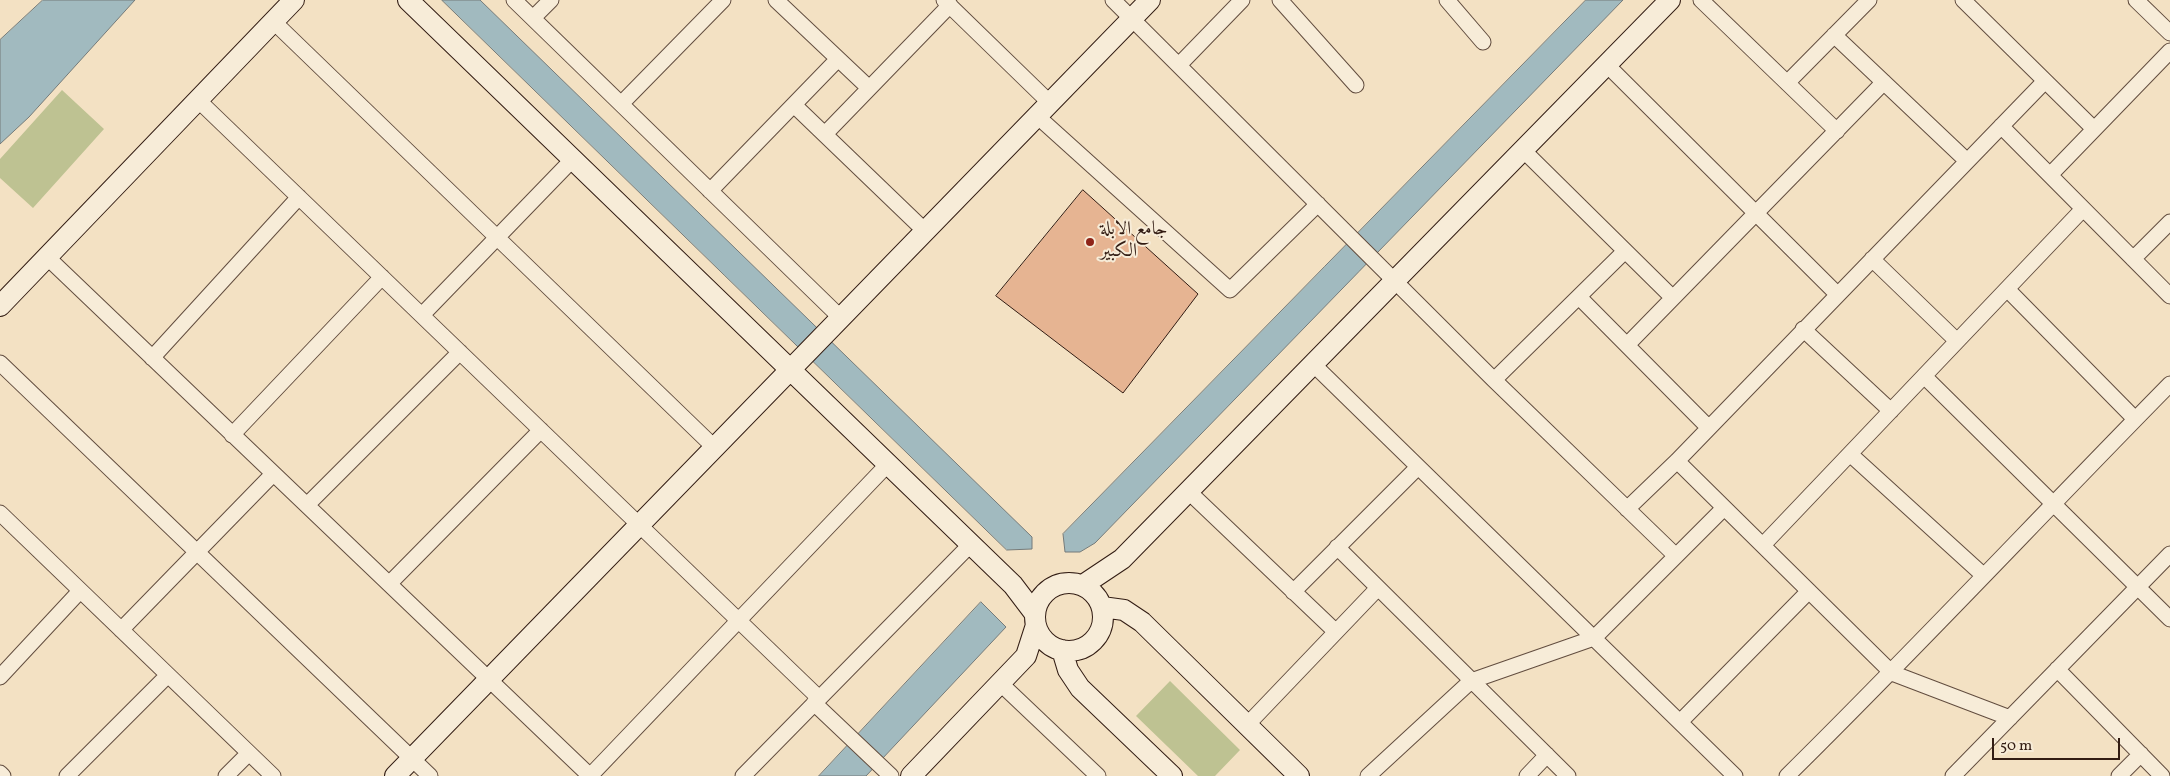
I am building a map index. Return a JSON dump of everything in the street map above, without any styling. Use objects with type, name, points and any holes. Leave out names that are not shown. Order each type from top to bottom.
[{"type":"street","points":[[0,306],[294,0]]},
{"type":"street","points":[[408,0],[1013,585],[1035,619],[1043,639],[1059,649],[1068,670],[1080,688],[1172,776]]},
{"type":"street","points":[[514,0],[840,318]]},
{"type":"street","points":[[533,18],[551,0]]},
{"type":"street","points":[[621,104],[723,0]]},
{"type":"street","points":[[776,0],[869,88]]},
{"type":"street","points":[[1113,0],[1494,380],[1676,556]]},
{"type":"street","points":[[395,776],[1150,0]]},
{"type":"street","points":[[1179,65],[1242,0]]},
{"type":"street","points":[[1280,0],[1356,85]]},
{"type":"street","points":[[1447,0],[1483,42]]},
{"type":"street","points":[[1094,597],[1122,559],[1670,0]]},
{"type":"street","points":[[1702,0],[1837,131]]},
{"type":"street","points":[[1786,83],[1869,0]]},
{"type":"street","points":[[1963,0],[2094,129]]},
{"type":"street","points":[[2136,0],[2170,33]]},
{"type":"street","points":[[825,134],[947,3],[1044,109],[1230,290],[1318,204]]},
{"type":"street","points":[[274,22],[715,448]]},
{"type":"street","points":[[1834,35],[1967,161]]},
{"type":"street","points":[[2050,175],[2170,51]]},
{"type":"street","points":[[710,191],[838,59]]},
{"type":"street","points":[[1607,65],[1838,294]]},
{"type":"street","points":[[1627,509],[1677,461],[1708,426],[2045,81]]},
{"type":"street","points":[[1627,345],[1884,82]]},
{"type":"street","points":[[198,100],[738,619],[891,776]]},
{"type":"street","points":[[794,105],[925,232]]},
{"type":"street","points":[[2001,126],[2170,296]]},
{"type":"street","points":[[1523,150],[1673,298]]},
{"type":"street","points":[[422,315],[573,159]]},
{"type":"street","points":[[152,358],[300,197]]},
{"type":"street","points":[[1762,545],[2083,209]]},
{"type":"street","points":[[2133,259],[2170,222]]},
{"type":"street","points":[[1494,380],[1625,251]]},
{"type":"street","points":[[47,257],[590,776],[888,464]]},
{"type":"street","points":[[1872,259],[1957,341]]},
{"type":"street","points":[[232,435],[382,277]]},
{"type":"street","points":[[2006,289],[2135,420]]},
{"type":"street","points":[[1579,297],[1708,426]]},
{"type":"street","points":[[1803,329],[1891,411]]},
{"type":"street","points":[[306,505],[460,352]]},
{"type":"street","points":[[0,363],[430,776]]},
{"type":"street","points":[[1313,364],[1735,776]]},
{"type":"street","points":[[1924,376],[2170,619]]},
{"type":"street","points":[[1787,776],[1892,673],[1983,575],[2170,384]]},
{"type":"street","points":[[389,584],[541,430]]},
{"type":"street","points":[[1850,454],[1983,575]]},
{"type":"street","points":[[1677,461],[1892,673],[2010,718]]},
{"type":"street","points":[[1293,592],[1418,466]]},
{"type":"street","points":[[121,630],[274,474]]},
{"type":"street","points":[[1188,491],[1335,631]]},
{"type":"street","points":[[1368,776],[1471,681],[1594,638],[1724,508]]},
{"type":"street","points":[[0,513],[274,776]]},
{"type":"street","points":[[743,776],[971,544]]},
{"type":"street","points":[[1337,548],[1568,776]]},
{"type":"street","points":[[1954,776],[2170,554]]},
{"type":"street","points":[[1013,585],[1053,586],[1068,582],[1094,597],[1124,610],[1142,622],[1299,776]]},
{"type":"street","points":[[918,774],[1026,656],[1038,603],[1044,593],[1053,586]]},
{"type":"street","points":[[1247,725],[1378,588]]},
{"type":"street","points":[[1680,722],[1808,590]]},
{"type":"street","points":[[0,677],[80,591]]},
{"type":"street","points":[[1026,656],[1059,649],[1082,649],[1098,636],[1103,622],[1094,597]]},
{"type":"street","points":[[2058,669],[2162,776]]},
{"type":"street","points":[[67,776],[168,675]]},
{"type":"street","points":[[1000,683],[1098,776]]},
{"type":"street","points":[[226,776],[249,752]]},
{"type":"street","points":[[2119,776],[2141,754]]},
{"type":"street","points":[[1527,776],[1547,756]]},
{"type":"street","points":[[0,773],[4,776]]},
{"type":"green space","points":[[62,90],[104,129],[33,208],[0,178],[0,159]]},
{"type":"green space","points":[[1170,681],[1240,750],[1215,776],[1198,776],[1136,716]]},
{"type":"water","points":[[43,0],[135,0],[29,117],[0,144],[0,40]]},
{"type":"water","points":[[442,0],[480,0],[1032,537],[1032,549],[1007,550]]},
{"type":"water","points":[[1586,0],[1623,0],[1095,543],[1080,552],[1065,552],[1063,534]]},
{"type":"water","points":[[981,602],[1006,627],[866,776],[819,776]]},
{"type":"building","name":"جامع الابلة الكبير","points":[[1083,190],[1198,294],[1123,393],[996,296]]},
{"type":"place","name":"جامع الابلة الكبير","points":[[1090,242]]}]
